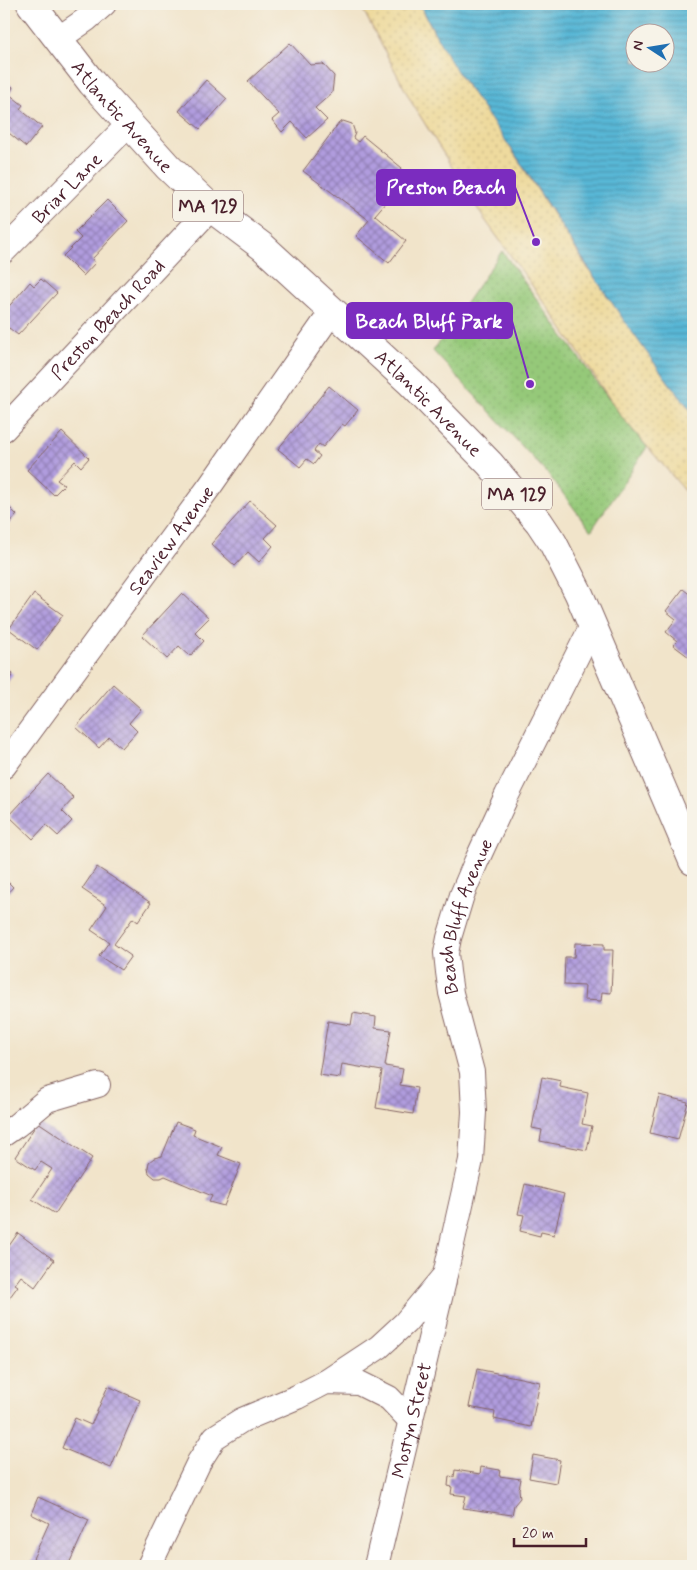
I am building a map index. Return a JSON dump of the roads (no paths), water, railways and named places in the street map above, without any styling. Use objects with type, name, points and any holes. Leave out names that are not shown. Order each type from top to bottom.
[{"type":"main road","name":"Atlantic Avenue","points":[[31,4],[92,83],[168,167],[211,208],[262,247],[333,310],[454,425],[521,498],[553,542],[579,594],[693,861]]},
{"type":"street","points":[[58,39],[104,4]]},
{"type":"street","name":"Briar Lane","points":[[4,251],[129,124]]},
{"type":"street","name":"Preston Beach Road","points":[[4,429],[211,208]]},
{"type":"street","name":"Seaview Avenue","points":[[4,766],[210,486],[333,310]]},
{"type":"street","name":"Beach Bluff Avenue","points":[[149,1566],[199,1462],[216,1437],[242,1420],[326,1382],[379,1347],[405,1324],[445,1275],[471,1160],[474,1112],[472,1072],[448,972],[446,953],[449,938],[462,895],[507,794],[592,626]]},
{"type":"street","points":[[4,1134],[47,1100],[98,1085]]},
{"type":"street","name":"Mostyn Street","points":[[376,1566],[445,1275]]},
{"type":"street","name":"Beach Bluff Avenue","points":[[326,1382],[359,1383],[389,1398],[411,1421]]},
{"type":"water","points":[[420,4],[693,4],[693,413],[669,383],[602,288],[440,43]]},
{"type":"place","name":"Preston Beach","points":[[536,242]]},
{"type":"place","name":"Beach Bluff Park","points":[[530,384]]}]
